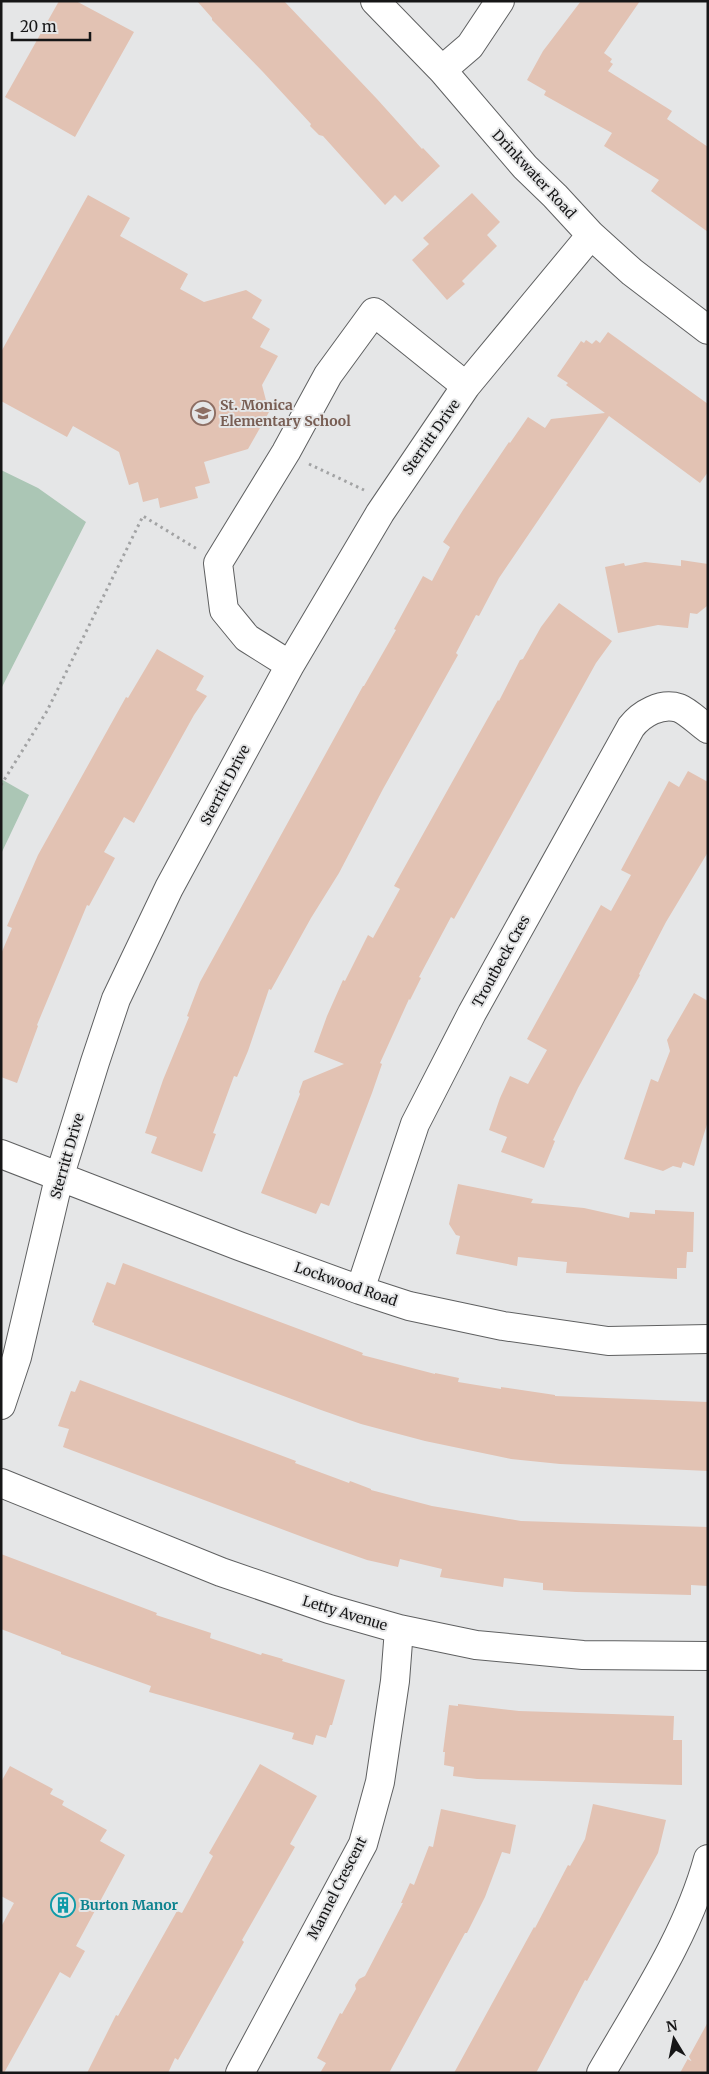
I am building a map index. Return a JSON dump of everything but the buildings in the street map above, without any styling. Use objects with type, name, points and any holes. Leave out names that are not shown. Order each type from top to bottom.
[{"type":"street","name":"Drinkwater Road","points":[[375,1],[442,70],[525,167],[591,235],[632,272],[708,330]]},
{"type":"street","points":[[442,70],[470,46],[500,1]]},
{"type":"street","name":"Sterritt Drive","points":[[1,1404],[17,1357],[59,1178],[116,999],[169,888],[290,665],[387,502],[466,386],[591,235]]},
{"type":"street","points":[[290,665],[247,638],[224,610],[218,563],[286,452],[328,375],[374,312],[466,386]]},
{"type":"street","name":"Troutbeck Cres","points":[[360,1290],[415,1124],[477,1004],[631,728],[637,719],[659,707],[678,708],[708,729]]},
{"type":"street","name":"Lockwood Road","points":[[1,1154],[239,1246],[409,1306],[503,1326],[608,1341],[708,1339]]},
{"type":"street","name":"Letty Avenue","points":[[1,1483],[220,1572],[328,1610],[399,1630],[476,1645],[583,1655],[708,1656]]},
{"type":"street","name":"Mannel Crescent","points":[[240,2073],[362,1844],[380,1782],[395,1681],[399,1630]]},
{"type":"street","points":[[601,2073],[667,1956],[699,1887],[708,1860]]},
{"type":"path","points":[[286,452],[387,502]]},
{"type":"path","points":[[1,785],[47,712],[143,516],[218,563]]},
{"type":"green space","points":[[1,470],[38,488],[86,522],[1,689]]},
{"type":"green space","points":[[1,779],[29,795],[1,854]]},
{"type":"place","name":"St. Monica Elementary School","points":[[203,413]]},
{"type":"place","name":"Burton Manor","points":[[63,1905]]}]
